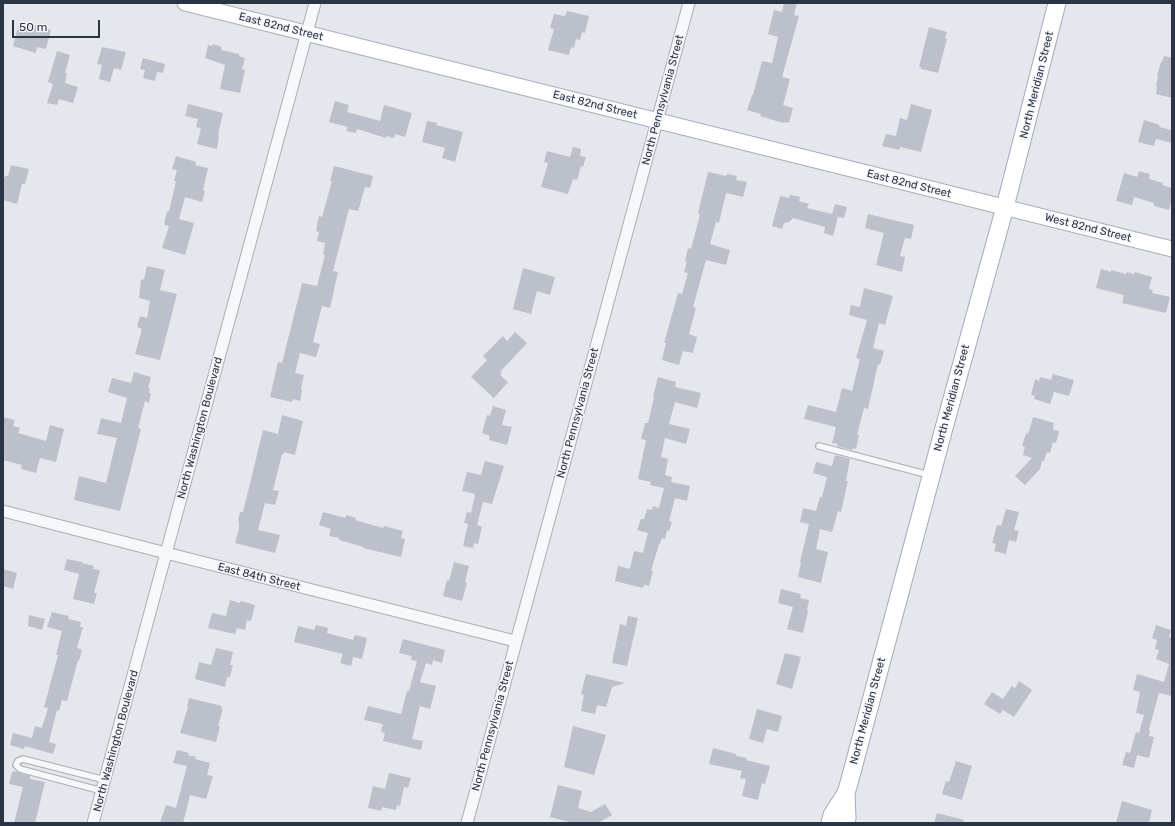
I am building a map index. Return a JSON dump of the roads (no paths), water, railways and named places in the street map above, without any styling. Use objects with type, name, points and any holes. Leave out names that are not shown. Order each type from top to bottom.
[{"type":"main road","name":"North Meridian Street","points":[[846,823],[846,793],[1005,207],[1057,3]]},
{"type":"main road","name":"North Meridian Street","points":[[830,823],[832,815],[846,793]]},
{"type":"street","name":"East 82nd Street","points":[[185,3],[1005,207]]},
{"type":"street","name":"North Washington Boulevard","points":[[94,823],[315,3]]},
{"type":"street","name":"North Pennsylvania Street","points":[[467,823],[689,3]]},
{"type":"street","name":"West 82nd Street","points":[[1005,207],[1172,249]]},
{"type":"street","name":"East 84th Street","points":[[3,511],[516,641]]},
{"type":"lane","points":[[819,446],[931,476]]},
{"type":"lane","points":[[102,791],[20,769],[16,765],[18,761],[23,759],[105,780]]}]
